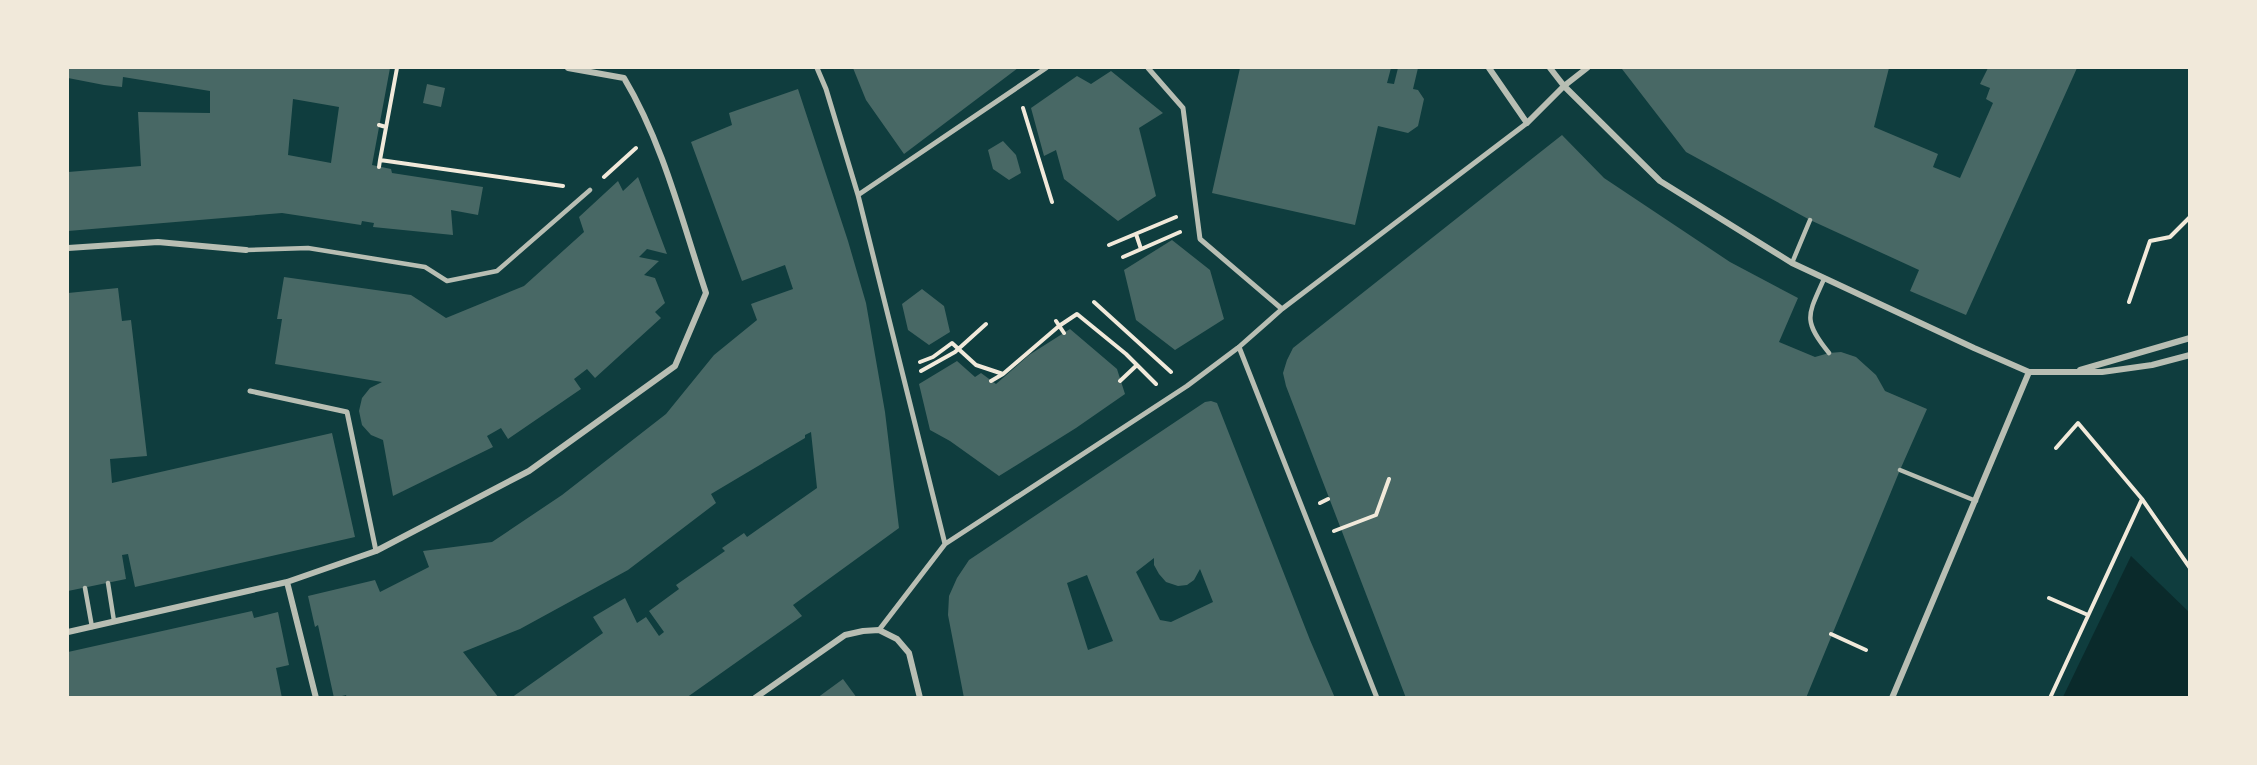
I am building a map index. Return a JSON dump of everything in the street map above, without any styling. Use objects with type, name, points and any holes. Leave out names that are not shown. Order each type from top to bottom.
[{"type":"street","points":[[68,632],[287,582],[376,551],[529,471],[675,366],[706,293],[652,134],[640,104],[624,78],[568,68]]},
{"type":"street","points":[[817,68],[826,89],[858,195],[945,544]]},
{"type":"street","points":[[858,195],[1046,68]]},
{"type":"street","points":[[1148,68],[1183,108],[1200,239],[1282,309]]},
{"type":"street","points":[[1489,68],[1527,123]]},
{"type":"street","points":[[1550,68],[1564,86],[1660,181],[1792,263],[2029,372],[2102,372],[2152,365],[2190,355]]},
{"type":"street","points":[[879,630],[945,544],[1187,386],[1239,347],[1282,309],[1527,123],[1564,86],[1587,68]]},
{"type":"street","points":[[68,248],[158,242],[246,250]]},
{"type":"street","points":[[2074,372],[2190,338]]},
{"type":"street","points":[[1239,347],[1377,698]]},
{"type":"street","points":[[1892,698],[2029,372]]},
{"type":"street","points":[[250,391],[347,412],[376,551]]},
{"type":"street","points":[[287,582],[316,698]]},
{"type":"street","points":[[755,698],[845,635],[879,630],[897,639],[909,653],[920,698]]},
{"type":"lane","points":[[246,250],[308,248],[425,267],[447,281],[497,271],[590,190]]},
{"type":"lane","points":[[1792,263],[1810,220]]},
{"type":"lane","points":[[1824,279],[1809,313],[1814,334],[1829,353]]},
{"type":"lane","points":[[1900,470],[1976,501]]},
{"type":"lane","points":[[108,583],[114,621]]},
{"type":"lane","points":[[85,588],[92,627]]},
{"type":"path","points":[[379,167],[397,68]]},
{"type":"path","points":[[1017,87],[1052,202]]},
{"type":"path","points":[[379,125],[386,127]]},
{"type":"path","points":[[380,160],[590,190],[652,134]]},
{"type":"path","points":[[2128,302],[2150,241],[2170,237],[2190,217]]},
{"type":"path","points":[[1123,257],[1198,224]]},
{"type":"path","points":[[1109,245],[1156,225]]},
{"type":"path","points":[[1136,234],[1141,249]]},
{"type":"path","points":[[1094,302],[1187,386]]},
{"type":"path","points":[[991,381],[1003,374],[1059,326],[1077,314],[1137,365],[1169,398]]},
{"type":"path","points":[[1056,321],[1064,333]]},
{"type":"path","points":[[935,365],[958,349],[986,324]]},
{"type":"path","points":[[933,357],[952,343],[976,365],[1003,374]]},
{"type":"path","points":[[1120,381],[1137,365]]},
{"type":"path","points":[[2056,448],[2078,423],[2142,499],[2190,567]]},
{"type":"path","points":[[1340,528],[1376,515],[1389,481]]},
{"type":"path","points":[[2050,698],[2142,499]]},
{"type":"path","points":[[2049,598],[2088,615]]},
{"type":"path","points":[[1831,634],[1866,650]]},
{"type":"water","points":[[2131,556],[2189,612],[2189,697],[2063,697]]},
{"type":"building","points":[[68,68],[390,68],[372,165],[391,169],[392,173],[483,187],[478,215],[451,210],[453,235],[373,227],[374,223],[362,221],[361,225],[282,213],[68,231],[68,172],[141,166],[138,112],[210,113],[210,91],[123,77],[122,87],[68,78]],"holes":[[[293,99],[339,107],[331,163],[288,155]]]},
{"type":"building","points":[[853,68],[1018,68],[904,154],[866,100]]},
{"type":"building","points":[[1240,68],[1391,68],[1387,83],[1394,84],[1398,68],[1418,68],[1413,89],[1418,90],[1424,99],[1418,126],[1408,133],[1378,126],[1355,225],[1212,193]]},
{"type":"building","points":[[1889,68],[1874,127],[1938,154],[1933,167],[1960,178],[1993,103],[1986,99],[1990,88],[1980,84],[1988,68],[2077,68],[1966,315],[1910,291],[1919,270],[1810,220],[1686,152],[1622,69]]},
{"type":"building","points":[[1111,71],[1163,113],[1139,128],[1156,196],[1118,221],[1064,179],[1056,150],[1044,156],[1031,108],[1077,76],[1091,84]]},
{"type":"building","points":[[427,84],[445,88],[441,107],[423,103]]},
{"type":"building","points":[[798,89],[866,303],[885,412],[899,528],[793,605],[802,616],[686,698],[511,698],[603,633],[593,617],[625,598],[637,623],[646,617],[659,636],[664,632],[649,611],[679,589],[676,585],[725,551],[722,548],[744,533],[747,537],[817,488],[811,432],[805,435],[805,438],[711,494],[716,503],[628,570],[520,629],[463,652],[499,698],[347,698],[346,695],[334,698],[318,625],[315,627],[308,596],[375,580],[380,592],[429,567],[423,551],[492,542],[562,495],[666,414],[714,355],[757,320],[751,304],[793,289],[785,265],[742,281],[691,142],[732,125],[729,113]]},
{"type":"building","points":[[1562,135],[1604,178],[1730,262],[1798,298],[1779,342],[1815,357],[1841,352],[1856,357],[1876,375],[1885,391],[1927,409],[1806,698],[1406,698],[1283,373],[1293,348]]},
{"type":"building","points":[[1003,141],[1016,155],[1021,173],[1009,180],[993,169],[988,150]]},
{"type":"building","points":[[638,177],[667,254],[647,249],[639,257],[659,261],[644,275],[655,278],[665,303],[655,312],[661,318],[595,378],[587,369],[574,379],[581,389],[508,439],[501,428],[487,436],[493,447],[393,496],[383,440],[371,435],[362,425],[359,411],[362,398],[370,388],[382,382],[275,364],[282,319],[277,319],[284,277],[411,295],[446,318],[524,286],[584,232],[579,217],[618,181],[623,191]]},
{"type":"building","points":[[1172,240],[1210,270],[1224,319],[1175,350],[1136,320],[1124,270]]},
{"type":"building","points":[[118,288],[122,321],[131,320],[147,456],[110,459],[112,483],[332,433],[355,537],[135,587],[128,554],[122,555],[126,579],[68,591],[68,293]]},
{"type":"building","points":[[922,289],[944,306],[950,332],[929,345],[908,330],[902,304]]},
{"type":"building","points":[[1070,329],[1117,369],[1125,394],[999,476],[950,441],[930,430],[919,384],[957,361],[975,377],[981,373],[996,384],[1029,355]]},
{"type":"building","points":[[1205,402],[1217,403],[1335,698],[964,698],[948,615],[949,596],[969,560]],"holes":[[[1154,558],[1154,565],[1159,574],[1166,582],[1178,586],[1187,585],[1194,580],[1200,569],[1213,602],[1171,622],[1160,620],[1136,572]],[[1087,575],[1113,641],[1088,650],[1067,583]]]},
{"type":"building","points":[[252,611],[254,618],[278,612],[289,665],[276,668],[282,698],[68,698],[68,652]]},
{"type":"building","points":[[843,679],[857,698],[817,698]]}]
